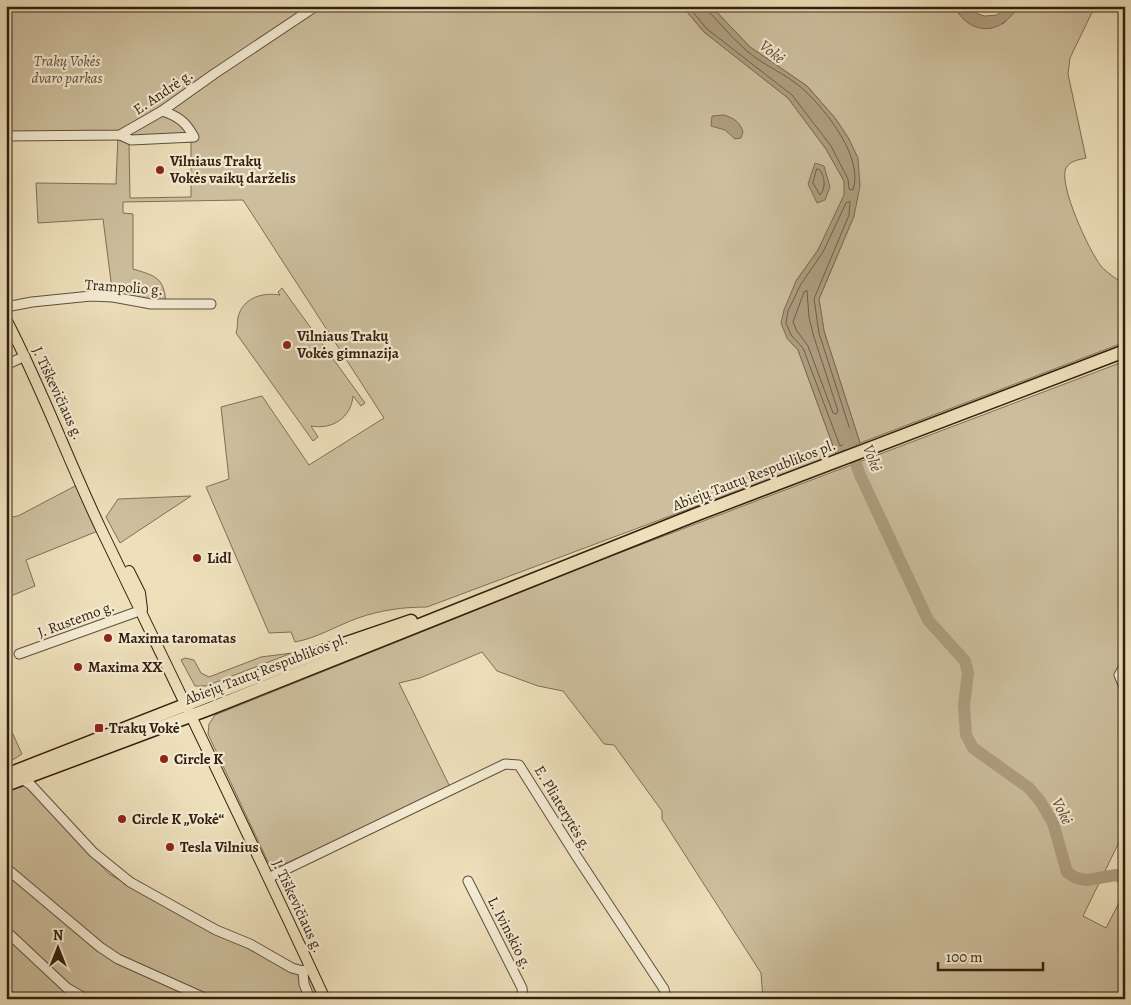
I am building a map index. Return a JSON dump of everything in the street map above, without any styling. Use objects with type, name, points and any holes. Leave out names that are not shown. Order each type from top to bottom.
[{"type":"highway","name":"Abiejų Tautų Respublikos pl.","points":[[17,776],[192,716],[536,578],[1125,351]]},
{"type":"highway","name":"Abiejų Tautų Respublikos pl.","points":[[6,785],[17,776],[186,704],[323,651],[536,578]]},
{"type":"main road","name":"J. Tiškevičiaus g.","points":[[6,319],[25,356],[80,480],[140,593],[142,610],[268,878],[307,969],[325,999]]},
{"type":"street","name":"E. Andrė g.","points":[[120,136],[162,111],[316,6]]},
{"type":"street","points":[[6,136],[120,136],[131,140],[194,138],[188,125],[176,116],[162,111]]},
{"type":"street","name":"Trampolio g.","points":[[6,307],[32,302],[91,296],[113,297],[151,304],[211,304]]},
{"type":"street","points":[[6,365],[25,356]]},
{"type":"street","name":"J. Rustemo g.","points":[[19,654],[142,610]]},
{"type":"street","points":[[1125,665],[1119,675],[1125,689]]},
{"type":"street","name":"E. Pliaterytės g.","points":[[268,878],[505,764],[519,764],[577,858],[664,989],[666,999]]},
{"type":"street","points":[[17,776],[93,852],[130,882],[216,930],[250,944],[292,968],[307,969],[304,984],[310,999]]},
{"type":"street","points":[[6,868],[100,947],[118,959],[207,999]]},
{"type":"street","name":"L. Ivinskio g.","points":[[468,881],[522,988],[523,999]]},
{"type":"street","points":[[6,931],[67,988],[86,999]]},
{"type":"green space","name":"Trakų Vokės dvaro parkas","points":[[6,6],[682,6],[704,32],[788,98],[826,149],[844,181],[845,195],[818,250],[796,281],[787,338],[798,350],[836,454],[427,607],[401,608],[375,613],[358,618],[311,638],[295,642],[291,632],[269,633],[206,487],[229,479],[221,407],[262,396],[309,465],[384,418],[243,200],[123,202],[123,213],[133,214],[133,269],[153,276],[161,283],[166,304],[113,297],[103,219],[38,223],[36,183],[116,184],[118,135],[6,136]],"holes":[[[191,142],[191,197],[130,198],[129,143]]]},
{"type":"green space","points":[[711,6],[955,6],[958,13],[1003,24],[1020,6],[1095,6],[1070,58],[1068,74],[1086,158],[1070,163],[1066,168],[1066,188],[1089,247],[1103,269],[1125,285],[1125,342],[860,443],[824,331],[819,299],[854,216],[849,139],[835,118],[807,86],[750,47]]},
{"type":"green space","points":[[282,288],[365,403],[361,406],[353,396],[349,411],[339,421],[326,426],[311,426],[318,437],[313,441],[236,333],[238,317],[244,305],[254,298],[267,294],[280,295],[278,292]]},
{"type":"green space","points":[[1125,361],[1125,830],[1083,916],[1106,928],[1125,891],[1125,999],[763,999],[761,973],[662,819],[662,811],[614,745],[604,744],[563,691],[538,686],[497,671],[482,652],[420,678],[399,683],[451,789],[282,865],[275,867],[269,864],[208,734],[209,724],[215,715],[598,561]]},
{"type":"green space","points":[[77,485],[98,531],[26,560],[35,586],[6,598],[6,518],[18,516]]},
{"type":"green space","points":[[191,496],[120,543],[106,517],[118,499]]},
{"type":"green space","points":[[292,653],[206,686],[195,686],[181,660],[185,658],[194,660],[201,673],[209,677],[261,657]]},
{"type":"green space","points":[[6,719],[22,754],[6,764]]},
{"type":"green space","points":[[24,784],[109,874],[209,930],[250,945],[287,967],[305,968],[320,999],[6,999],[6,791]]},
{"type":"water","points":[[682,6],[711,6],[750,47],[807,86],[835,118],[849,139],[858,158],[860,186],[854,216],[819,299],[824,331],[860,443],[836,454],[798,350],[787,338],[781,323],[784,310],[796,281],[818,250],[844,195],[844,181],[826,149],[788,98],[704,32]]},
{"type":"water","points":[[955,6],[969,6],[978,14],[985,16],[997,15],[1006,6],[1020,6],[1003,23],[996,27],[982,28],[975,27],[969,23],[958,13]]},
{"type":"water","points":[[724,115],[738,123],[743,132],[741,138],[735,139],[725,130],[711,126],[712,116]]},
{"type":"water","points":[[815,163],[824,166],[830,187],[825,200],[817,203],[808,184]]},
{"type":"waterway","name":"Vokė","points":[[845,432],[860,475],[928,620],[965,661],[968,673],[964,705],[966,735],[973,748],[1029,788],[1040,801],[1053,823],[1067,872],[1076,878],[1087,880],[1116,875],[1125,879]]},
{"type":"place","name":"Vilniaus Trakų Vokės vaikų darželis","points":[[160,170]]},
{"type":"place","name":"Vilniaus Trakų Vokės gimnazija","points":[[287,345]]},
{"type":"place","name":"Lidl","points":[[197,558]]},
{"type":"place","name":"Maxima taromatas","points":[[108,638]]},
{"type":"place","name":"Maxima XX","points":[[78,667]]},
{"type":"place","name":"Trakų Vokė","points":[[99,728]]},
{"type":"place","name":"Circle K","points":[[164,759]]},
{"type":"place","name":"Circle K „Vokė“","points":[[122,819]]},
{"type":"place","name":"Tesla Vilnius","points":[[170,847]]}]
